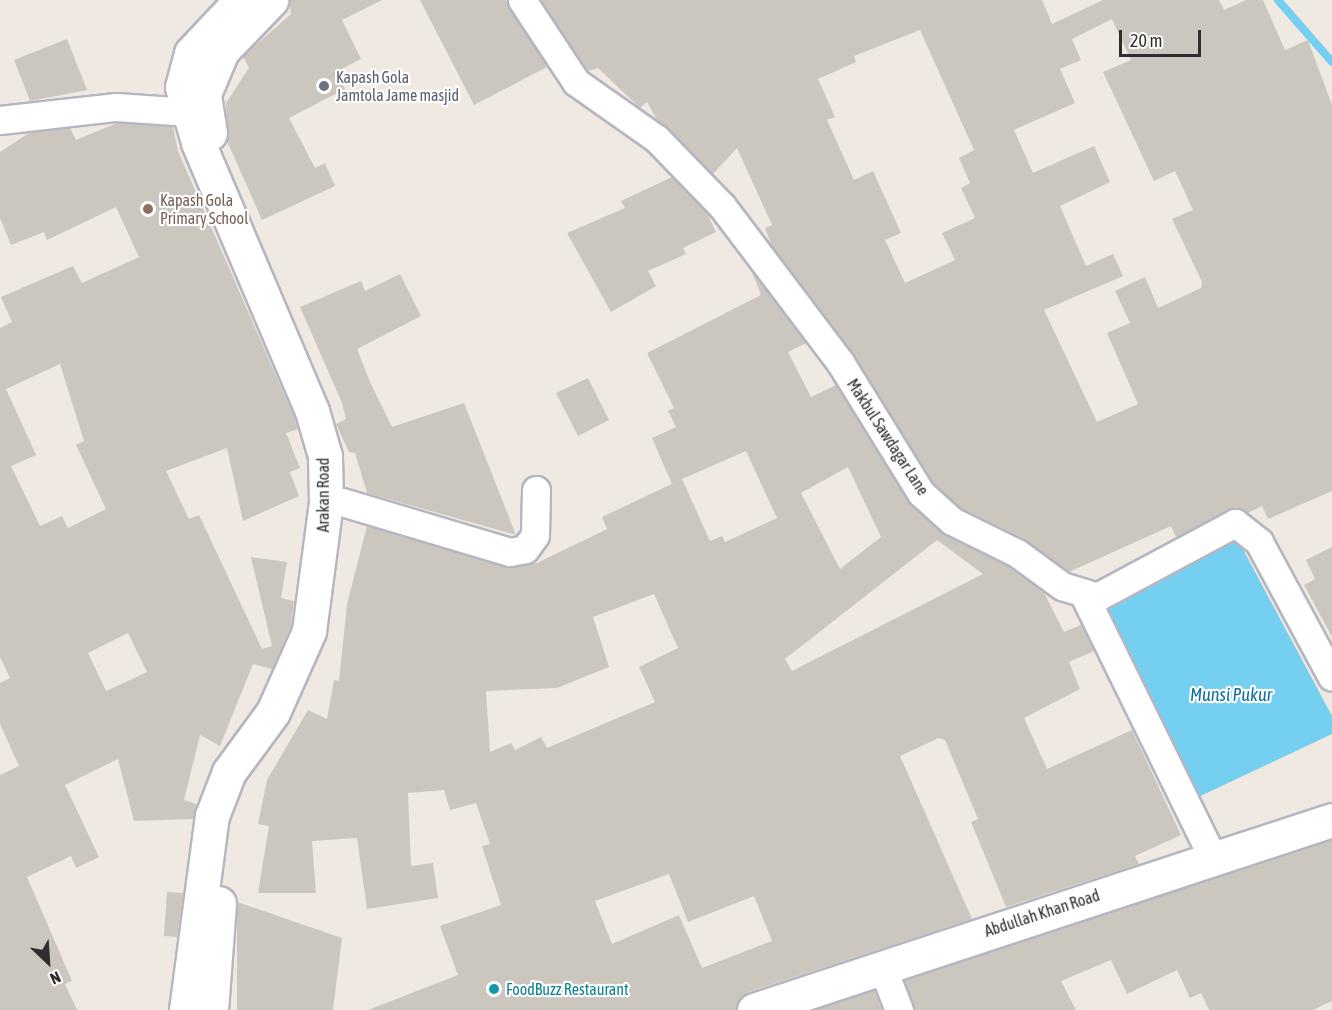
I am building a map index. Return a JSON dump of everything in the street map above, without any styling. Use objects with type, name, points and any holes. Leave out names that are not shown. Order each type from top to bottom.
[{"type":"main road","name":"Arakan Road","points":[[186,1010],[212,816],[229,772],[273,712],[309,631],[326,501],[325,456],[312,411],[189,112],[182,87],[191,53],[241,0]]},
{"type":"main road","name":"Arakan Road","points":[[211,1010],[222,855],[244,784],[294,702],[326,622],[342,502],[333,447],[314,384],[211,140],[204,94],[222,51],[271,0]]},
{"type":"main road","name":"Abdullah Khan Road","points":[[754,1010],[1332,820]]},
{"type":"street","name":"Makbul Sawdagar Lane","points":[[522,0],[576,82],[657,139],[722,206],[840,362],[921,493],[952,521],[1083,593]]},
{"type":"street","points":[[0,120],[116,107],[189,112]]},
{"type":"street","points":[[342,502],[510,552],[525,549],[535,534],[536,490]]},
{"type":"street","points":[[1083,593],[1097,597],[1235,523],[1259,542],[1332,677]]},
{"type":"street","points":[[1083,593],[1213,858]]},
{"type":"street","points":[[883,969],[899,1010]]},
{"type":"water","name":"Munsi Pukur","points":[[1238,540],[1332,716],[1332,734],[1194,799],[1108,610]]},
{"type":"building","points":[[289,0],[382,0],[342,20],[361,59],[336,72],[345,89],[289,118],[315,168],[325,163],[335,186],[262,220],[227,141],[226,103],[249,68],[243,56],[291,14]]},
{"type":"building","points":[[420,0],[506,0],[547,67],[474,105]]},
{"type":"building","points":[[541,0],[1042,0],[1052,24],[1103,0],[1219,0],[1224,10],[1246,0],[1263,0],[1285,50],[1308,40],[1332,105],[1332,491],[1268,519],[1262,506],[1248,513],[1236,507],[1176,537],[1171,526],[1069,572],[1024,539],[961,508],[933,483],[853,354],[772,247],[765,228],[772,225],[737,148],[713,174],[657,120],[647,102],[640,108],[598,68],[588,71]],"holes":[[[1112,19],[1131,60],[1103,72],[1154,181],[1175,171],[1193,210],[1172,219],[1202,282],[1201,288],[1158,308],[1145,277],[1115,291],[1130,323],[1107,333],[1138,404],[1097,422],[1044,310],[1123,276],[1113,254],[1086,266],[1060,206],[1110,182],[1094,146],[1033,173],[1014,130],[1075,103],[1060,69],[1081,60],[1072,39]],[[920,30],[974,150],[959,158],[970,183],[961,188],[975,218],[942,233],[955,260],[905,283],[885,240],[901,233],[873,171],[854,180],[827,120],[835,117],[818,79],[856,62],[854,56]]]},
{"type":"building","points":[[67,39],[87,90],[30,101],[14,60]]},
{"type":"building","points":[[117,123],[173,127],[178,151],[294,417],[298,429],[286,433],[300,468],[290,472],[299,496],[243,521],[227,448],[166,471],[189,519],[199,515],[262,649],[272,646],[251,557],[287,562],[281,598],[294,601],[291,626],[272,669],[253,664],[220,746],[200,735],[184,800],[196,804],[193,819],[134,821],[118,759],[65,785],[99,857],[76,868],[71,856],[27,877],[72,981],[65,984],[77,1010],[0,1010],[0,775],[19,766],[0,724],[0,683],[10,678],[0,657],[0,328],[12,322],[1,297],[73,266],[82,283],[139,257],[116,207],[47,240],[44,232],[11,245],[0,218],[0,152],[29,133],[70,128],[76,140]],"holes":[[[60,364],[84,441],[76,445],[106,509],[68,528],[62,516],[40,526],[11,466],[36,455],[6,389]],[[128,633],[147,672],[106,691],[88,653]]]},
{"type":"building","points":[[672,177],[707,213],[716,232],[683,248],[686,254],[648,271],[656,286],[611,312],[567,233],[625,208],[621,201]]},
{"type":"building","points":[[752,272],[806,343],[788,352],[811,397],[836,385],[910,504],[945,535],[1009,567],[1044,593],[1064,632],[1081,625],[1094,651],[1069,662],[1080,689],[1024,718],[1047,769],[1132,730],[1181,835],[1135,856],[1139,864],[1006,907],[971,822],[978,819],[945,740],[939,738],[900,756],[972,919],[748,992],[736,1010],[368,1010],[458,975],[440,926],[501,905],[482,846],[490,844],[476,803],[450,810],[444,790],[408,793],[411,866],[433,863],[438,898],[367,909],[357,838],[312,841],[316,893],[258,893],[269,826],[258,824],[267,780],[308,710],[327,719],[334,680],[339,681],[347,604],[367,526],[513,567],[537,563],[607,529],[602,517],[672,484],[652,438],[676,427],[668,411],[674,408],[647,353],[761,295]],"holes":[[[746,451],[777,518],[725,542],[722,536],[710,541],[682,479]],[[848,467],[881,537],[840,569],[801,493]],[[937,540],[983,574],[792,671],[785,659]],[[654,594],[678,648],[639,667],[655,702],[547,748],[541,737],[515,750],[511,743],[490,752],[486,691],[557,688],[609,667],[593,617]],[[669,874],[688,922],[754,896],[772,941],[702,968],[679,915],[612,944],[595,901]]]},
{"type":"building","points":[[400,274],[421,316],[357,349],[371,384],[392,427],[464,403],[516,535],[367,493],[355,453],[349,452],[336,424],[346,419],[342,403],[300,307],[361,281],[365,291]]},
{"type":"building","points":[[588,378],[609,420],[578,436],[556,393]]},
{"type":"building","points":[[1332,547],[1332,637],[1304,585],[1315,579],[1306,560]]},
{"type":"building","points":[[1332,840],[1332,1001],[1313,1010],[1209,1010],[1201,993],[1190,998],[1177,970],[1127,994],[1111,960],[1061,981],[1076,1010],[914,1010],[904,980]]},
{"type":"building","points":[[167,892],[183,893],[177,937],[164,936]]},
{"type":"building","points":[[237,902],[342,938],[333,1010],[237,1010]]},
{"type":"building","points":[[874,990],[882,1010],[814,1010]]},
{"type":"waterway","points":[[1278,0],[1332,62]]},
{"type":"place","name":"Kapash Gola Jamtola Jame masjid","points":[[324,86]]},
{"type":"place","name":"Kapash Gola Primary School","points":[[148,209]]},
{"type":"place","name":"FoodBuzz Restaurant","points":[[494,989]]}]
